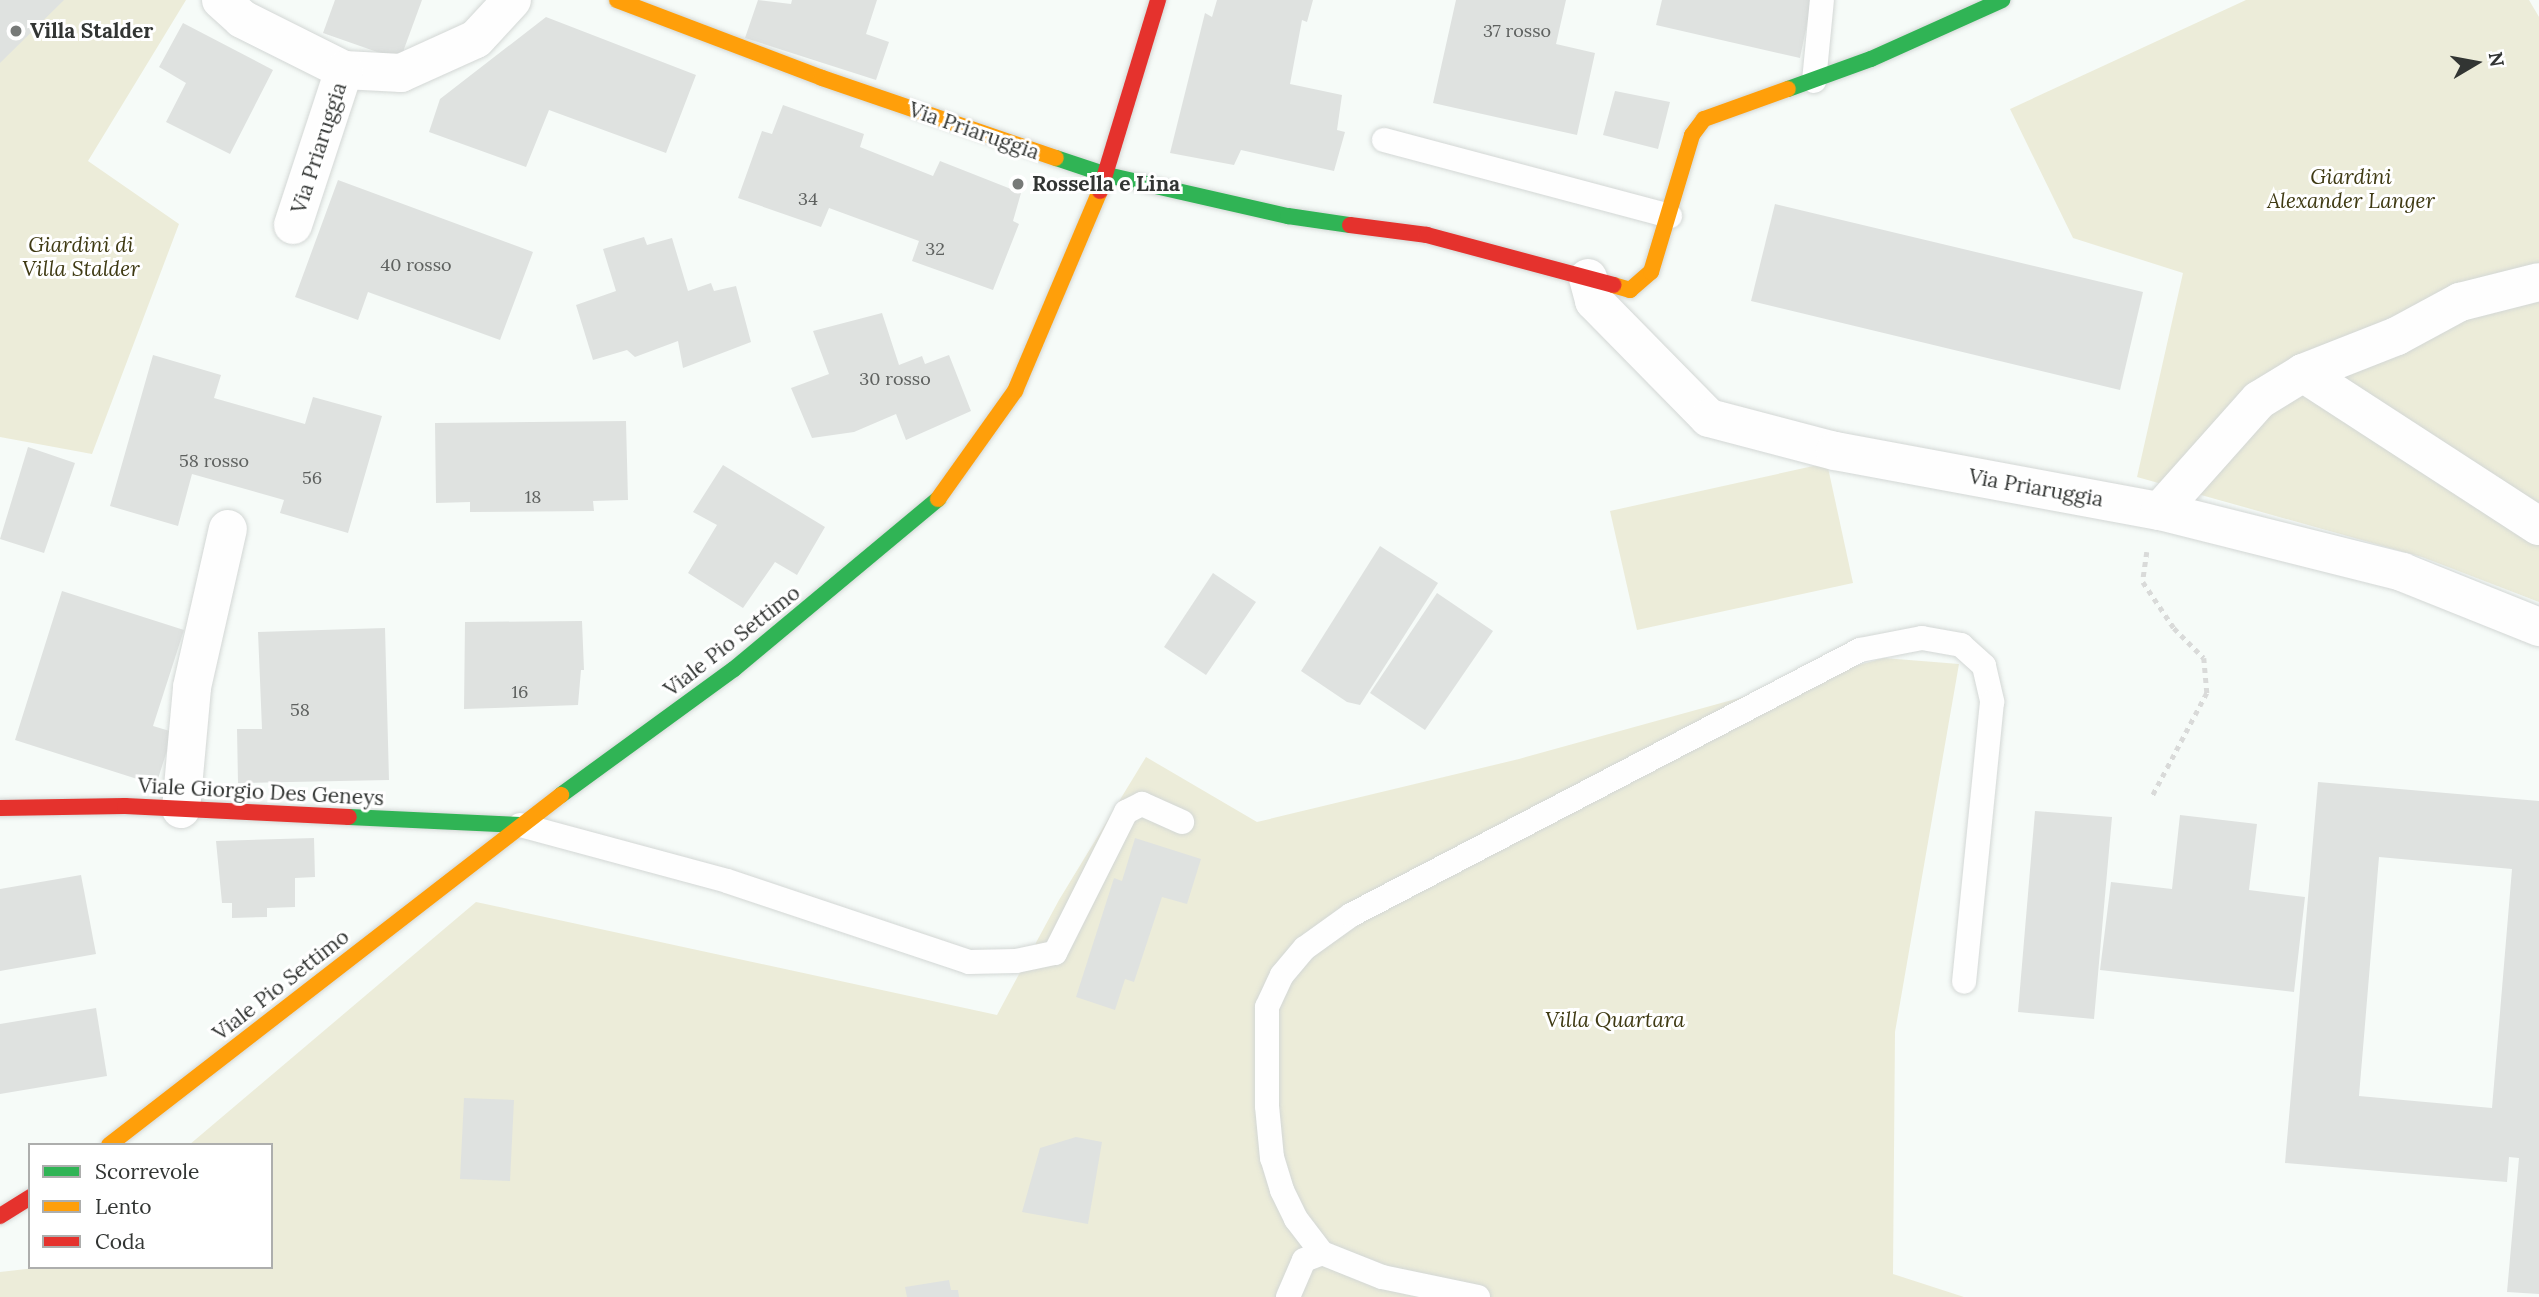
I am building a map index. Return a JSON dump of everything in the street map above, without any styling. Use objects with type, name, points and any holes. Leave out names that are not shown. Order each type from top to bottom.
[{"type":"street","name":"Via Priaruggia","points":[[221,0],[242,19],[344,70],[401,73],[476,39],[512,0]]},
{"type":"street","name":"Via Priaruggia","points":[[617,0],[822,78],[1107,175],[1288,216],[1427,235],[1588,278],[1637,288],[1651,272],[1670,216],[1692,135],[1704,119],[1814,81]]},
{"type":"street","name":"Viale Pio Settimo","points":[[112,1143],[520,825],[733,668],[931,510],[1015,391],[1107,175],[1158,0]]},
{"type":"street","points":[[1814,81],[2002,0]]},
{"type":"street","name":"Via Priaruggia","points":[[293,225],[344,70]]},
{"type":"street","name":"Via Priaruggia","points":[[1588,278],[1594,301],[1709,418],[1835,452],[2160,511],[2402,572],[2539,627]]},
{"type":"street","points":[[2160,511],[2259,400],[2303,373],[2397,335],[2460,302],[2539,282]]},
{"type":"street","points":[[2303,373],[2539,526]]},
{"type":"street","points":[[181,809],[192,687],[228,529]]},
{"type":"street","name":"Viale Giorgio Des Geneys","points":[[0,808],[181,809],[520,825]]},
{"type":"street","points":[[0,1216],[28,1198]]},
{"type":"lane","points":[[1814,81],[1822,0]]},
{"type":"lane","points":[[1384,140],[1670,216]]},
{"type":"lane","points":[[1478,1297],[1382,1277],[1322,1254],[1296,1219],[1282,1190],[1272,1158],[1267,1106],[1267,1007],[1282,975],[1297,957],[1351,915],[1860,650],[1922,638],[1961,645],[1984,666],[1992,702],[1964,982]]},
{"type":"lane","points":[[520,825],[727,881],[956,958],[981,962],[1016,961],[1055,953],[1126,812],[1142,804],[1182,822]]},
{"type":"lane","points":[[1288,1297],[1304,1261],[1322,1254]]},
{"type":"path","points":[[2152,797],[2207,693],[2204,658],[2174,628],[2143,582],[2160,511]]},
{"type":"green space","name":"Giardini di Villa Stalder","points":[[0,0],[186,0],[88,161],[179,224],[92,454],[0,437]]},
{"type":"green space","name":"Giardini Alexander Langer","points":[[2246,0],[2529,0],[2539,17],[2539,602],[2422,557],[2137,477],[2183,273],[2073,238],[2010,109]]},
{"type":"green space","points":[[1827,463],[1853,583],[1637,630],[1610,511]]},
{"type":"green space","name":"Villa Quartara","points":[[1884,658],[1959,664],[1895,1032],[1893,1274],[1964,1297],[0,1297],[0,1272],[28,1269],[273,1269],[273,1143],[191,1143],[476,902],[997,1015],[1059,900],[1146,757],[1257,822],[1519,759]]},
{"type":"building","name":"Villa Stalder","points":[[0,0],[64,0],[0,63]]},
{"type":"building","points":[[335,0],[422,0],[400,60],[323,33]]},
{"type":"building","points":[[758,0],[791,4],[792,0],[877,0],[866,34],[889,42],[876,80],[745,38]]},
{"type":"building","points":[[1217,0],[1313,0],[1307,22],[1302,20],[1290,84],[1342,95],[1337,130],[1345,132],[1334,171],[1241,150],[1234,165],[1170,153],[1205,13],[1212,17]]},
{"type":"building","points":[[1456,0],[1566,0],[1556,44],[1595,53],[1577,135],[1433,103]]},
{"type":"building","points":[[1662,0],[1812,0],[1800,58],[1656,25]]},
{"type":"building","points":[[546,17],[696,75],[666,153],[549,110],[526,167],[429,132],[440,99]]},
{"type":"building","points":[[183,23],[273,70],[230,154],[166,122],[186,83],[159,67]]},
{"type":"building","points":[[1615,91],[1670,102],[1658,149],[1603,135]]},
{"type":"building","points":[[783,105],[864,134],[860,147],[933,176],[940,161],[1021,193],[1013,221],[1019,224],[993,290],[912,261],[919,241],[829,208],[821,227],[738,198],[762,131],[772,134]]},
{"type":"building","points":[[338,180],[533,252],[500,340],[368,292],[358,320],[295,297]]},
{"type":"building","points":[[1775,204],[2143,292],[2120,390],[1751,301]]},
{"type":"building","points":[[644,237],[647,245],[672,238],[688,291],[711,283],[714,291],[736,286],[751,342],[683,368],[678,341],[635,357],[627,350],[593,360],[576,305],[616,291],[603,249]]},
{"type":"building","points":[[882,313],[899,365],[922,356],[925,364],[949,355],[971,411],[906,440],[896,414],[854,432],[812,438],[791,388],[829,374],[813,331]]},
{"type":"building","points":[[153,355],[221,375],[214,398],[305,424],[313,397],[382,416],[348,533],[280,513],[284,500],[192,474],[178,526],[110,506]]},
{"type":"building","points":[[626,421],[628,500],[593,501],[594,511],[470,512],[470,502],[436,503],[435,423]]},
{"type":"building","points":[[28,447],[75,463],[44,553],[0,539]]},
{"type":"building","points":[[723,465],[825,527],[797,575],[775,562],[743,608],[688,573],[717,525],[693,512]]},
{"type":"building","points":[[1380,546],[1438,583],[1360,705],[1347,702],[1301,671]]},
{"type":"building","points":[[1213,573],[1256,602],[1206,675],[1164,647]]},
{"type":"building","points":[[62,591],[184,630],[153,726],[173,732],[156,785],[15,740]]},
{"type":"building","points":[[1437,593],[1493,631],[1425,730],[1370,693]]},
{"type":"building","points":[[582,621],[584,670],[581,670],[578,705],[464,709],[465,622]]},
{"type":"building","points":[[385,628],[389,780],[238,783],[237,729],[262,729],[258,632]]},
{"type":"building","points":[[2318,782],[2539,801],[2539,1294],[2507,1292],[2519,1158],[2509,1157],[2507,1182],[2285,1163]],"holes":[[[2379,857],[2512,869],[2492,1108],[2359,1096]]]},
{"type":"building","points":[[2035,811],[2112,817],[2094,1019],[2018,1012]]},
{"type":"building","points":[[2180,815],[2257,824],[2249,890],[2305,897],[2294,992],[2100,970],[2111,882],[2172,889]]},
{"type":"building","points":[[314,838],[315,877],[295,878],[295,907],[267,908],[267,917],[232,918],[232,903],[222,903],[216,841]]},
{"type":"building","points":[[1135,838],[1201,859],[1187,904],[1162,897],[1134,982],[1125,979],[1115,1010],[1076,997],[1114,878],[1122,881]]},
{"type":"building","points":[[81,875],[96,954],[0,971],[0,889]]},
{"type":"building","points":[[96,1008],[107,1076],[0,1094],[0,1024]]},
{"type":"building","points":[[464,1098],[514,1100],[510,1181],[460,1179]]},
{"type":"building","points":[[1076,1137],[1102,1142],[1088,1224],[1022,1212],[1040,1148]]},
{"type":"building","points":[[949,1280],[951,1290],[958,1290],[959,1297],[907,1297],[905,1287]]},
{"type":"traffic: fast","points":[[1788,89],[1871,59],[2002,0]]},
{"type":"traffic: fast","points":[[1056,158],[1107,175],[1288,216],[1350,225]]},
{"type":"traffic: fast","points":[[561,795],[734,669],[938,499]]},
{"type":"traffic: fast","points":[[349,817],[520,825]]},
{"type":"traffic: slow","points":[[617,0],[822,78],[1056,158]]},
{"type":"traffic: slow","points":[[1613,285],[1630,290],[1651,272],[1692,135],[1704,119],[1788,89]]},
{"type":"traffic: slow","points":[[938,499],[1015,391],[1100,191]]},
{"type":"traffic: slow","points":[[112,1143],[561,795]]},
{"type":"traffic: jam","points":[[1100,191],[1158,0]]},
{"type":"traffic: jam","points":[[1350,225],[1427,235],[1613,285]]},
{"type":"traffic: jam","points":[[0,808],[125,806],[349,817]]},
{"type":"traffic: jam","points":[[0,1216],[28,1198]]},
{"type":"place","name":"Villa Stalder","points":[[16,31]]},
{"type":"place","name":"Rossella e Lina","points":[[1018,184]]}]
